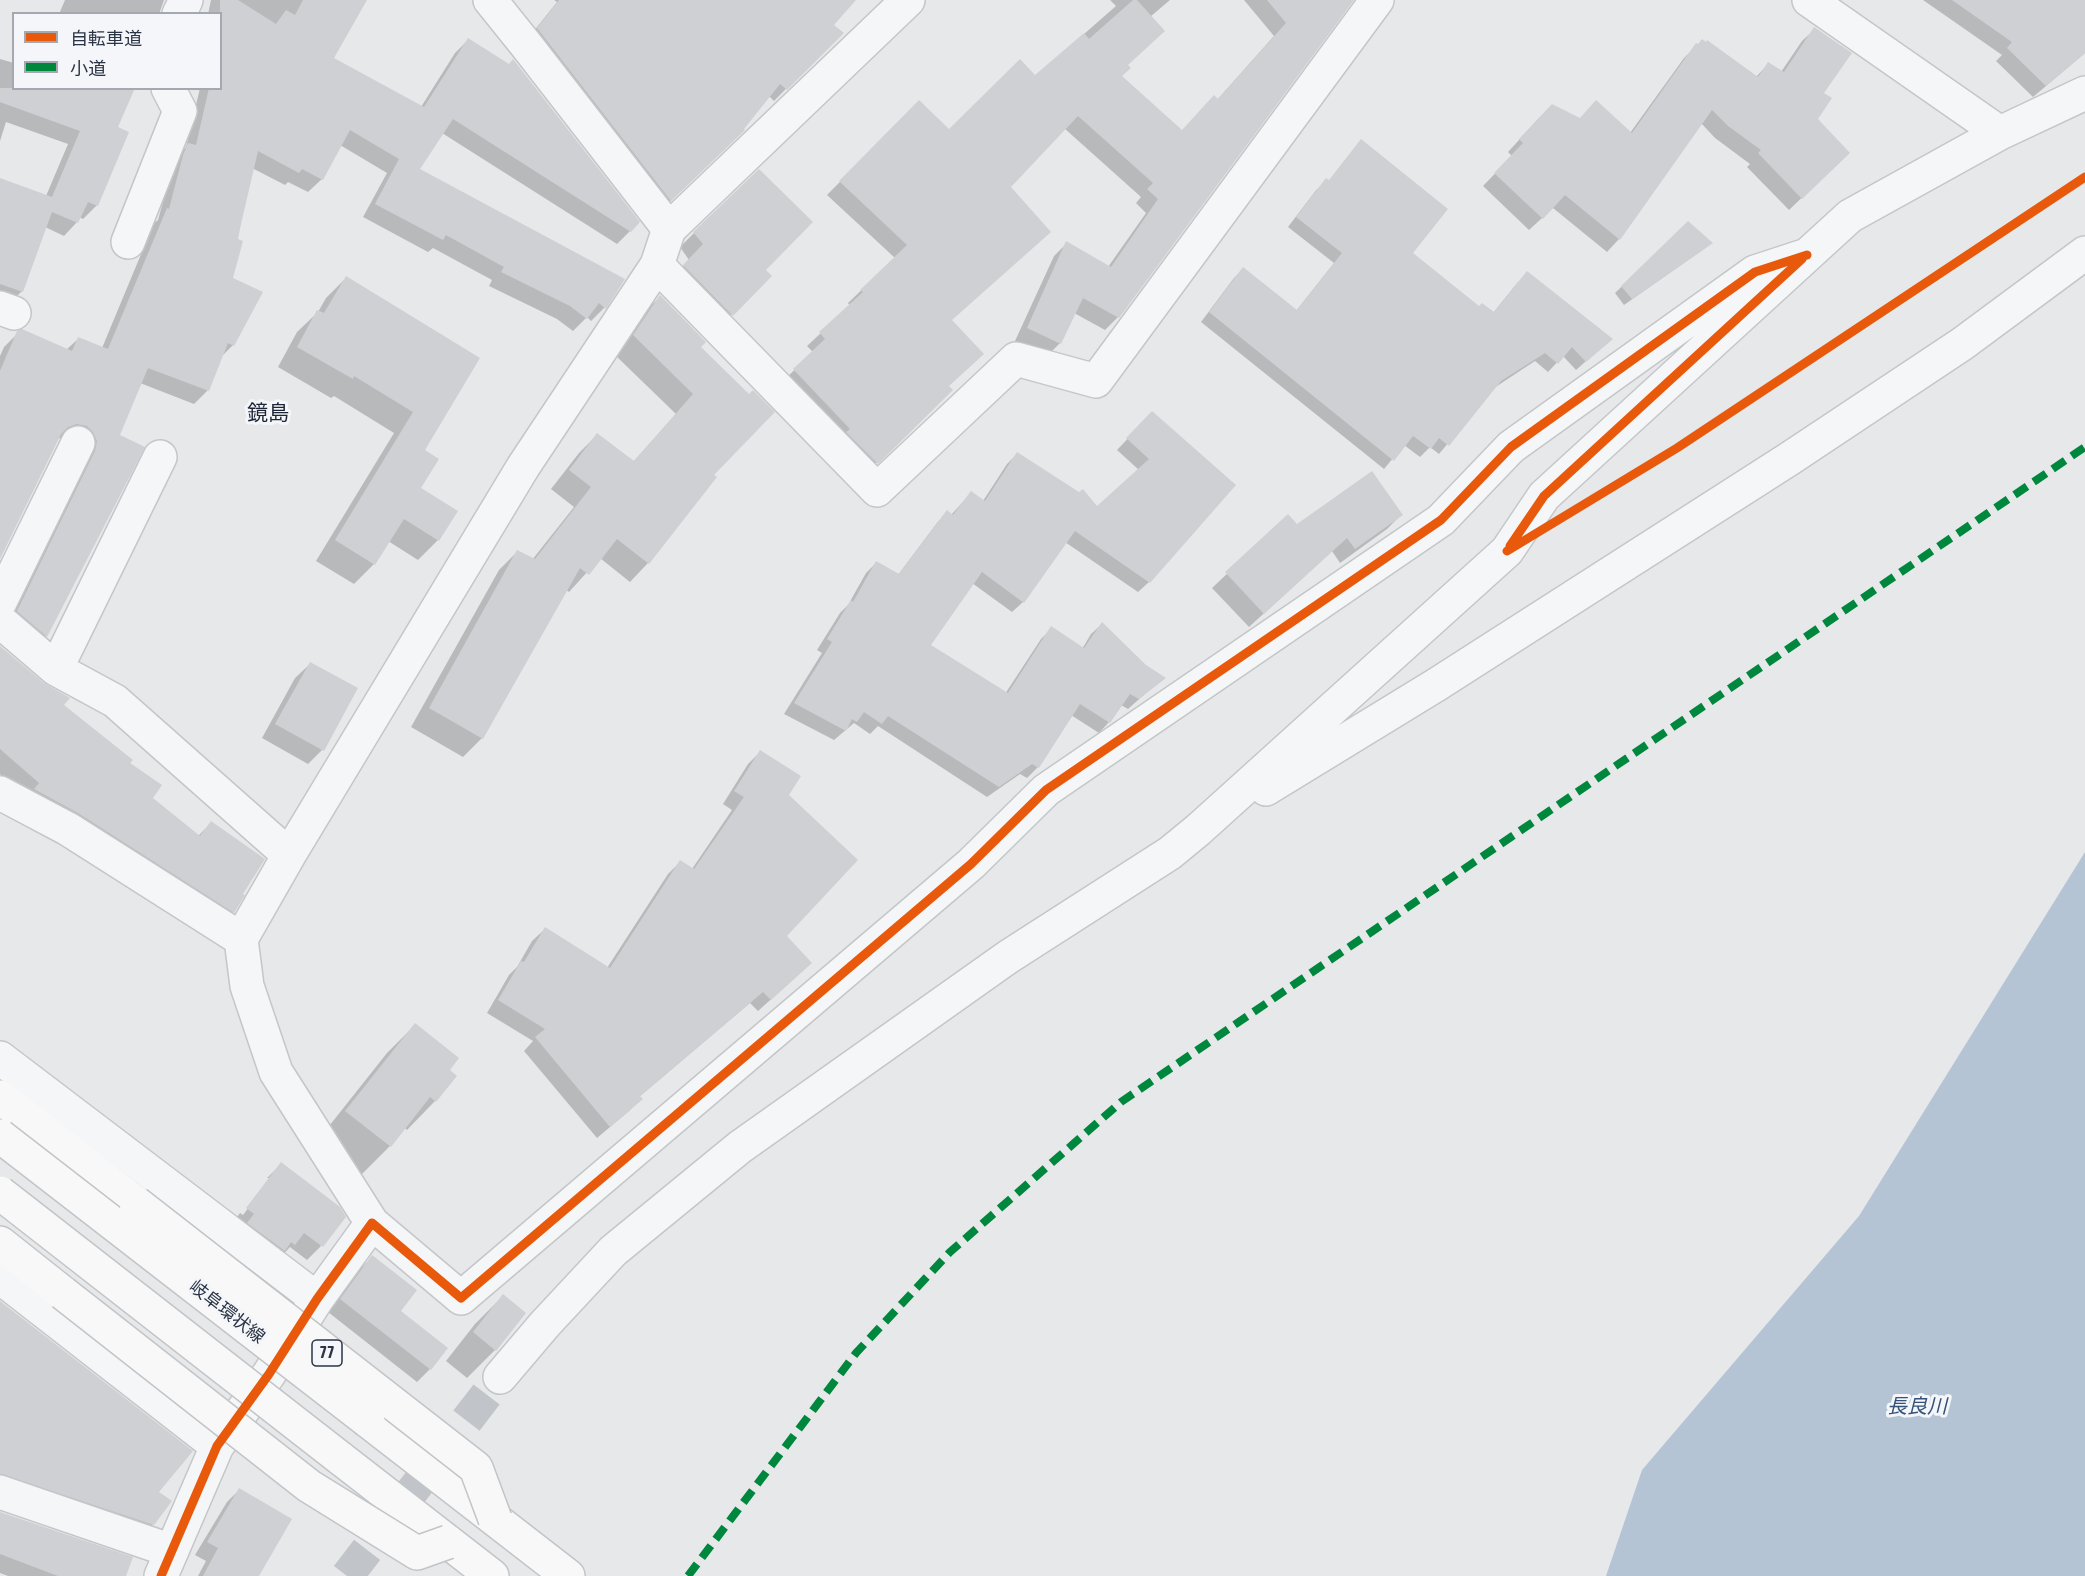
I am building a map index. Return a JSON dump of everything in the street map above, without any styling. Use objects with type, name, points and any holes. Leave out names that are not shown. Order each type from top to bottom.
[{"type":"main road","name":"77","points":[[0,1097],[476,1468],[495,1520]]},
{"type":"main road","name":"岐阜環状線","points":[[0,1136],[568,1576]]},
{"type":"main road","points":[[0,1193],[492,1576]]},
{"type":"main road","points":[[0,1243],[309,1486],[417,1553],[448,1542]]},
{"type":"street","points":[[489,0],[669,229]]},
{"type":"street","points":[[908,0],[669,229],[657,265],[523,467],[289,855],[242,939],[247,986],[276,1072],[372,1223],[461,1298],[971,864],[1046,790],[1441,520],[1511,447],[1755,272],[1807,255]]},
{"type":"street","points":[[657,265],[877,490],[1016,359],[1096,381],[1377,0]]},
{"type":"street","points":[[1809,0],[2000,133]]},
{"type":"street","points":[[128,242],[180,111],[169,90]]},
{"type":"street","points":[[501,1377],[545,1324],[613,1251],[740,1147],[1008,957],[1170,853],[1198,830],[1506,551],[1544,496],[1850,216],[2000,133],[2085,93]]},
{"type":"street","points":[[1198,830],[1436,685],[1790,459],[1962,344],[2085,254]]},
{"type":"street","points":[[0,602],[78,443]]},
{"type":"street","points":[[56,669],[160,457]]},
{"type":"street","points":[[0,621],[56,669],[115,701],[289,855]]},
{"type":"street","points":[[0,792],[68,829],[242,939]]},
{"type":"street","points":[[0,1058],[317,1299]]},
{"type":"street","points":[[0,1492],[166,1563],[217,1446],[372,1223]]},
{"type":"street","points":[[0,1277],[217,1446]]},
{"type":"water","name":"長良川","points":[[2085,852],[2085,1576],[1606,1576],[1642,1470],[1859,1216]]},
{"type":"building","points":[[220,0],[238,0],[276,24],[286,10],[295,15],[303,0],[367,0],[334,58],[424,107],[468,38],[509,64],[513,59],[640,222],[631,232],[453,119],[420,169],[625,279],[606,309],[599,303],[587,319],[570,306],[501,272],[504,267],[446,235],[443,240],[375,204],[399,159],[350,130],[323,180],[302,169],[299,173],[258,151],[238,239],[243,241],[233,278],[263,292],[234,346],[228,343],[209,391],[148,368],[120,435],[145,447],[47,637],[17,611],[95,451],[97,441],[87,426],[77,424],[68,427],[61,434],[0,559],[0,371],[17,331],[22,329],[72,351],[78,337],[108,349],[167,208],[169,209],[188,143],[196,145],[209,90],[222,90],[222,12],[220,12]]},
{"type":"building","points":[[559,0],[856,0],[834,25],[844,33],[787,90],[780,84],[745,130],[671,201],[537,28]]},
{"type":"building","points":[[1133,0],[1137,0],[1165,31],[1128,65],[1131,68],[1122,76],[1182,130],[1214,95],[1218,99],[1286,23],[1267,0],[1354,0],[1119,318],[1083,298],[1061,344],[1027,328],[1066,241],[1111,267],[1158,199],[1147,189],[1153,183],[1078,116],[1011,187],[1051,232],[952,320],[984,354],[949,386],[953,390],[878,464],[846,432],[850,429],[793,369],[825,339],[819,332],[863,292],[860,290],[907,245],[839,181],[919,100],[949,129],[1020,59],[1035,75],[1084,33],[1089,39]]},
{"type":"building","points":[[1952,0],[2085,0],[2085,53],[2046,86],[2007,48],[2012,42]]},
{"type":"building","points":[[1814,27],[1852,53],[1824,93],[1832,98],[1818,119],[1850,153],[1802,199],[1758,153],[1761,150],[1728,126],[1712,110],[1620,240],[1565,195],[1543,219],[1494,173],[1523,143],[1519,139],[1552,104],[1580,118],[1596,100],[1632,133],[1696,43],[1698,44],[1702,39],[1706,42],[1707,40],[1758,77],[1768,62],[1784,72]]},
{"type":"building","points":[[0,88],[12,88],[12,90],[134,90],[118,127],[129,132],[98,206],[88,202],[78,223],[52,212],[23,292],[0,284],[0,178],[52,197],[80,131],[0,102]]},
{"type":"building","points":[[1361,139],[1448,209],[1413,253],[1479,306],[1482,303],[1494,312],[1527,271],[1613,339],[1586,362],[1572,347],[1558,364],[1545,353],[1501,381],[1449,446],[1439,438],[1431,449],[1413,436],[1394,461],[1209,312],[1243,267],[1297,310],[1342,253],[1296,217],[1326,178],[1329,180]]},
{"type":"building","points":[[759,169],[813,222],[766,270],[772,276],[733,316],[683,265],[703,244],[693,232]]},
{"type":"building","points":[[1688,221],[1713,243],[1632,299],[1621,286]]},
{"type":"building","points":[[346,276],[480,358],[425,450],[439,459],[421,488],[458,511],[439,541],[404,519],[375,565],[335,540],[413,412],[354,376],[353,379],[297,347],[317,310],[324,313]]},
{"type":"building","points":[[660,295],[706,342],[701,347],[749,394],[753,390],[775,412],[714,475],[717,477],[649,564],[617,539],[589,575],[580,568],[483,739],[429,708],[517,550],[535,559],[591,487],[569,470],[597,433],[634,461],[693,394],[633,335]]},
{"type":"building","points":[[1152,411],[1236,485],[1150,583],[1075,531],[1024,603],[982,572],[931,645],[1008,693],[1051,626],[1084,648],[1102,622],[1146,665],[1166,678],[1139,699],[1130,694],[1110,723],[1080,704],[1039,768],[1032,764],[999,787],[888,716],[882,724],[864,712],[857,722],[852,719],[846,731],[794,703],[832,642],[827,639],[851,600],[853,602],[876,561],[899,574],[947,510],[953,515],[971,491],[985,501],[1017,452],[1079,492],[1083,489],[1097,506],[1149,459],[1126,438]]},
{"type":"building","points":[[1372,471],[1403,515],[1355,549],[1347,538],[1264,614],[1225,572],[1288,514],[1297,524]]},
{"type":"building","points":[[0,646],[44,683],[70,698],[64,705],[133,760],[130,763],[162,785],[153,798],[200,836],[211,821],[265,859],[234,913],[78,813],[34,789],[39,783],[0,749]]},
{"type":"building","points":[[310,662],[358,688],[324,751],[275,724]]},
{"type":"building","points":[[760,750],[801,776],[789,795],[858,860],[787,936],[812,963],[771,1000],[763,992],[640,1096],[643,1099],[610,1127],[535,1037],[545,1029],[498,1000],[545,927],[610,968],[680,860],[694,869],[744,797],[734,791]]},
{"type":"building","points":[[415,1023],[459,1058],[450,1070],[457,1076],[436,1102],[430,1097],[391,1147],[345,1111]]},
{"type":"building","points":[[281,1162],[340,1207],[346,1217],[323,1247],[304,1233],[295,1245],[291,1242],[285,1251],[247,1223],[254,1214],[246,1208]]},
{"type":"building","points":[[372,1255],[417,1290],[401,1311],[448,1348],[431,1370],[340,1299]]},
{"type":"building","points":[[503,1294],[526,1313],[496,1351],[473,1332]]},
{"type":"building","points":[[0,1301],[193,1451],[159,1492],[172,1501],[154,1525],[0,1474]]},
{"type":"building","points":[[239,1488],[292,1519],[259,1576],[203,1576],[218,1548],[207,1542]]},
{"type":"building","points":[[0,1512],[133,1557],[126,1576],[58,1576],[0,1554]]},
{"type":"tunnel","points":[[347,1576],[500,1377]]},
{"type":"marked path","points":[[688,1576],[856,1353],[950,1252],[1121,1102],[2085,447]]},
{"type":"cycle path","points":[[1507,551],[1677,448],[2085,177]]},
{"type":"cycle path","points":[[161,1576],[217,1446],[372,1223],[461,1298],[971,864],[1046,790],[1441,520],[1511,447],[1755,272],[1807,255]]},
{"type":"cycle path","points":[[1510,546],[1544,496],[1802,259]]},
{"type":"district","name":"鏡島","points":[[268,413]]}]
